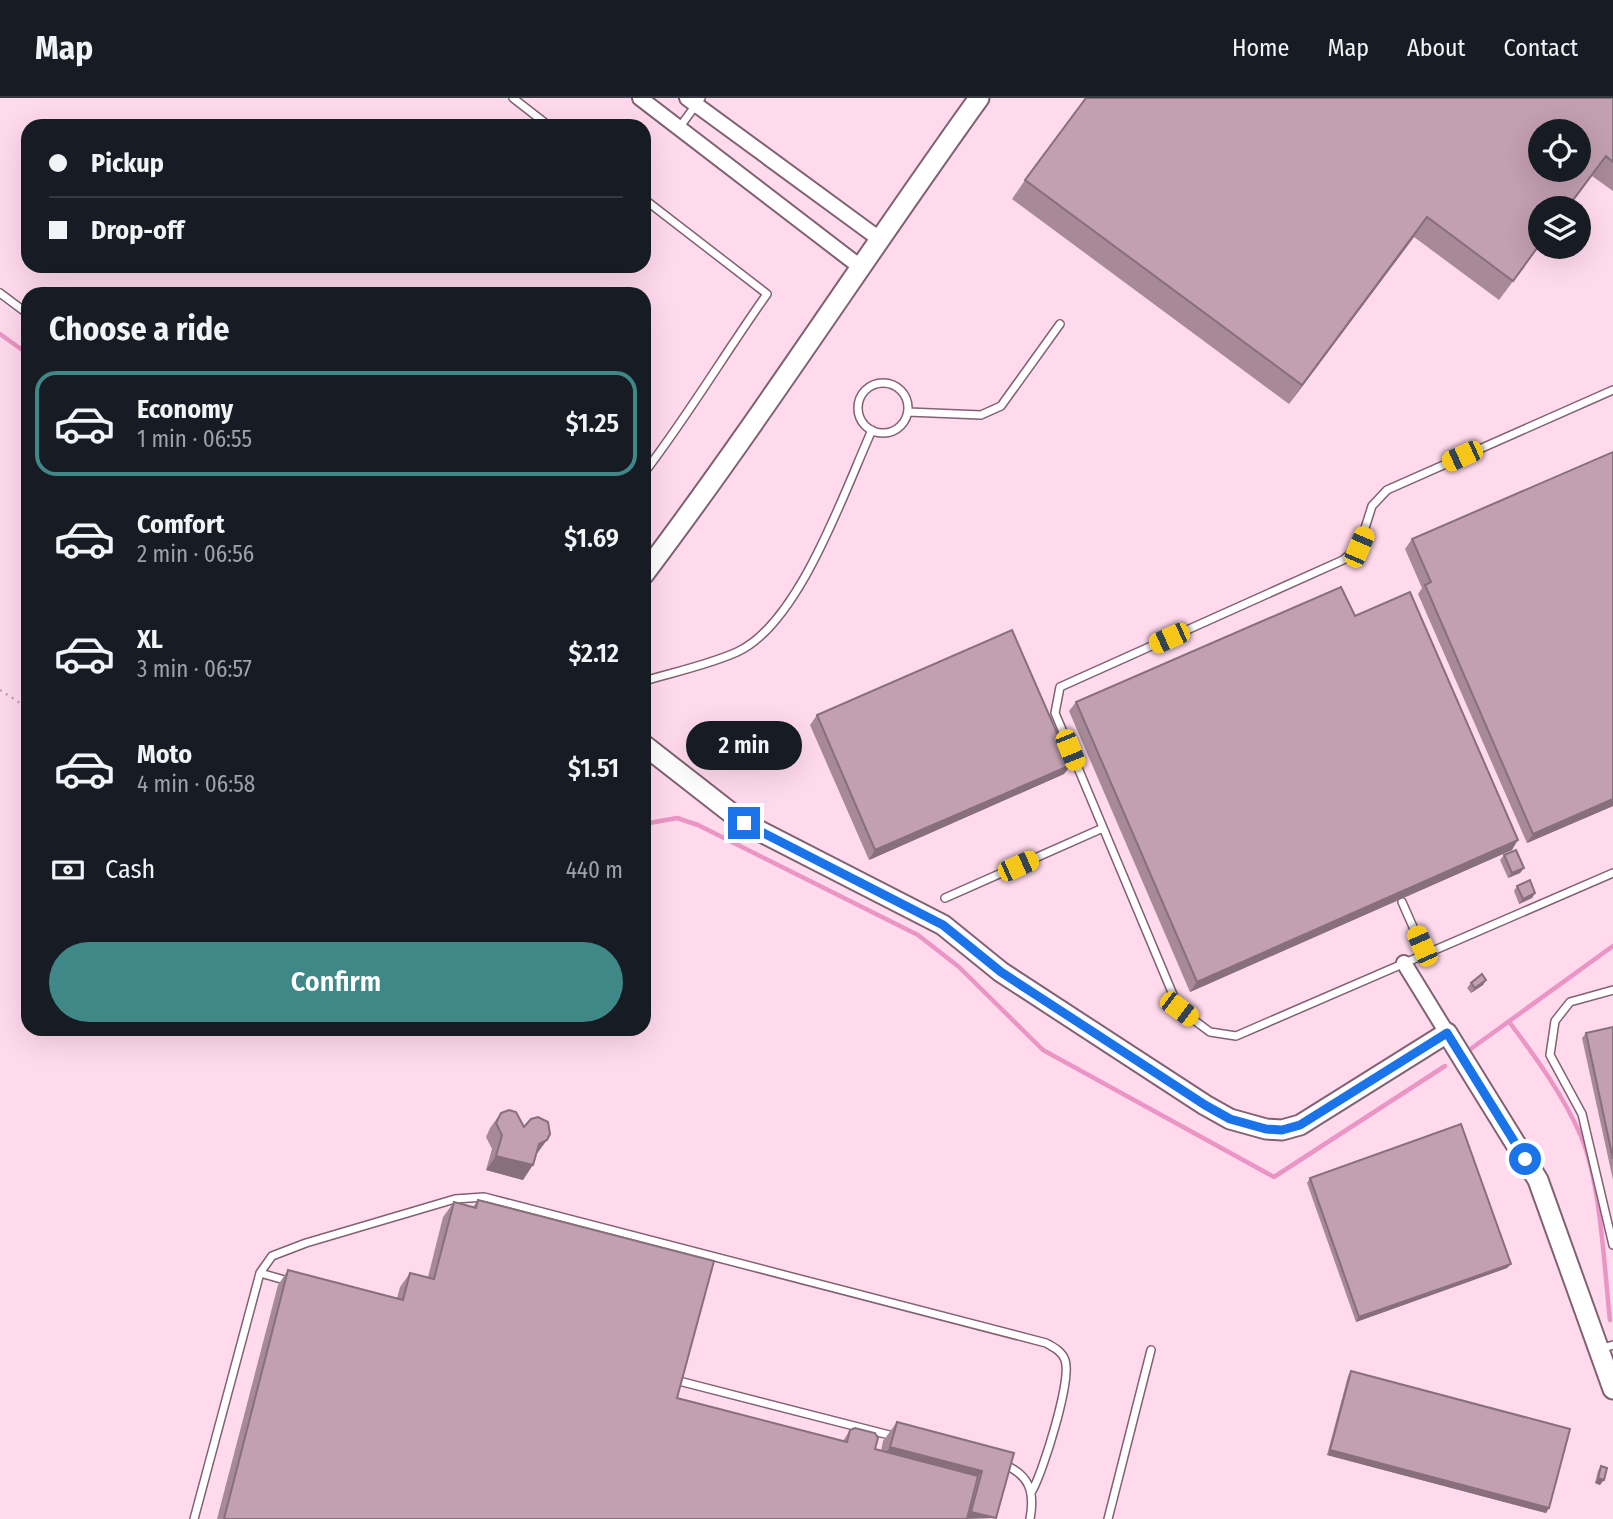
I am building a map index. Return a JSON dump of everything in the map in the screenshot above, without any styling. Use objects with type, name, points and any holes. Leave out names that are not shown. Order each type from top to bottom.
[{"type":"street","points":[[640,98],[859,266]]},
{"type":"street","points":[[651,565],[696,505],[859,266],[979,98]]},
{"type":"street","points":[[695,100],[878,239]]},
{"type":"street","points":[[651,750],[744,823],[943,925],[1001,972],[1205,1105],[1240,1122],[1274,1129],[1300,1125],[1447,1033]]},
{"type":"street","points":[[1404,963],[1538,1180],[1606,1347],[1613,1390]]},
{"type":"lane","points":[[513,98],[540,119]]},
{"type":"lane","points":[[679,128],[695,100]]},
{"type":"lane","points":[[651,204],[767,294],[717,365],[681,426],[651,464]]},
{"type":"lane","points":[[0,293],[21,309]]},
{"type":"lane","points":[[908,412],[981,415],[1001,406],[1060,324]]},
{"type":"lane","points":[[890,383],[897,387],[907,400],[908,412],[903,424],[888,433],[865,426],[858,411],[861,395],[873,384],[890,383]]},
{"type":"lane","points":[[1613,390],[1387,489],[1372,506],[1359,547],[1343,560],[1060,687],[1055,713],[1179,1009],[1210,1032],[1236,1036],[1613,873]]},
{"type":"lane","points":[[651,679],[737,652],[762,636],[779,618],[799,589],[872,430]]},
{"type":"lane","points":[[945,898],[1103,828]]},
{"type":"lane","points":[[1402,902],[1425,954]]},
{"type":"lane","points":[[1613,990],[1570,1002],[1555,1021],[1550,1055],[1582,1114],[1613,1245]]},
{"type":"lane","points":[[194,1519],[260,1273],[272,1256],[306,1243],[455,1199],[484,1197],[1046,1343],[1059,1351],[1065,1359],[1066,1380],[1042,1471],[1032,1491],[1030,1519]]},
{"type":"lane","points":[[260,1273],[300,1284]]},
{"type":"lane","points":[[1108,1519],[1151,1350]]},
{"type":"lane","points":[[676,1380],[902,1438]]},
{"type":"lane","points":[[990,1461],[1020,1473],[1032,1491]]},
{"type":"path","points":[[0,690],[21,704]]},
{"type":"building","points":[[1086,98],[1613,98],[1613,162],[1606,156],[1591,176],[1591,119],[1528,119],[1528,182],[1586,182],[1576,196],[1528,196],[1529,259],[1513,281],[1427,217],[1302,385],[1025,180]]},
{"type":"building","points":[[1613,452],[1613,799],[1533,834],[1425,585],[1431,582],[1412,539]]},
{"type":"building","points":[[1341,587],[1355,616],[1410,592],[1518,840],[1197,982],[1076,702]]},
{"type":"building","points":[[1012,630],[1071,765],[875,850],[817,715]]},
{"type":"building","points":[[1516,850],[1524,868],[1512,873],[1504,855]]},
{"type":"building","points":[[1530,880],[1535,893],[1523,899],[1517,886]]},
{"type":"building","points":[[1482,974],[1486,980],[1475,988],[1471,983]]},
{"type":"building","points":[[1613,1027],[1613,1159],[1586,1033]]},
{"type":"building","points":[[509,1110],[516,1112],[524,1127],[531,1119],[538,1117],[548,1122],[550,1134],[547,1140],[539,1144],[533,1165],[496,1156],[502,1135],[496,1123],[501,1113]]},
{"type":"building","points":[[1461,1124],[1511,1264],[1359,1317],[1310,1178]]},
{"type":"building","points":[[478,1200],[714,1261],[677,1398],[847,1442],[850,1430],[855,1428],[875,1433],[878,1438],[875,1449],[978,1476],[967,1519],[224,1519],[288,1270],[403,1300],[410,1273],[434,1279],[454,1202],[476,1208]]},
{"type":"building","points":[[1351,1371],[1570,1429],[1549,1508],[1330,1450]]},
{"type":"building","points":[[897,1422],[1014,1453],[996,1518],[971,1512],[982,1471],[890,1447]]},
{"type":"building","points":[[1601,1466],[1607,1468],[1604,1480],[1598,1478]]},
{"type":"waterway","points":[[0,334],[21,349]]},
{"type":"waterway","points":[[651,823],[677,818],[698,825],[918,935],[959,967],[1043,1050],[1274,1177],[1445,1066]]},
{"type":"waterway","points":[[1472,1048],[1613,946]]},
{"type":"waterway","points":[[1510,1023],[1558,1092],[1574,1121],[1588,1156],[1601,1226],[1610,1320]]},
{"type":"route","points":[[744,823],[943,925],[1001,972],[1205,1105],[1249,1126],[1282,1130],[1300,1125],[1447,1033],[1525,1159]]}]
